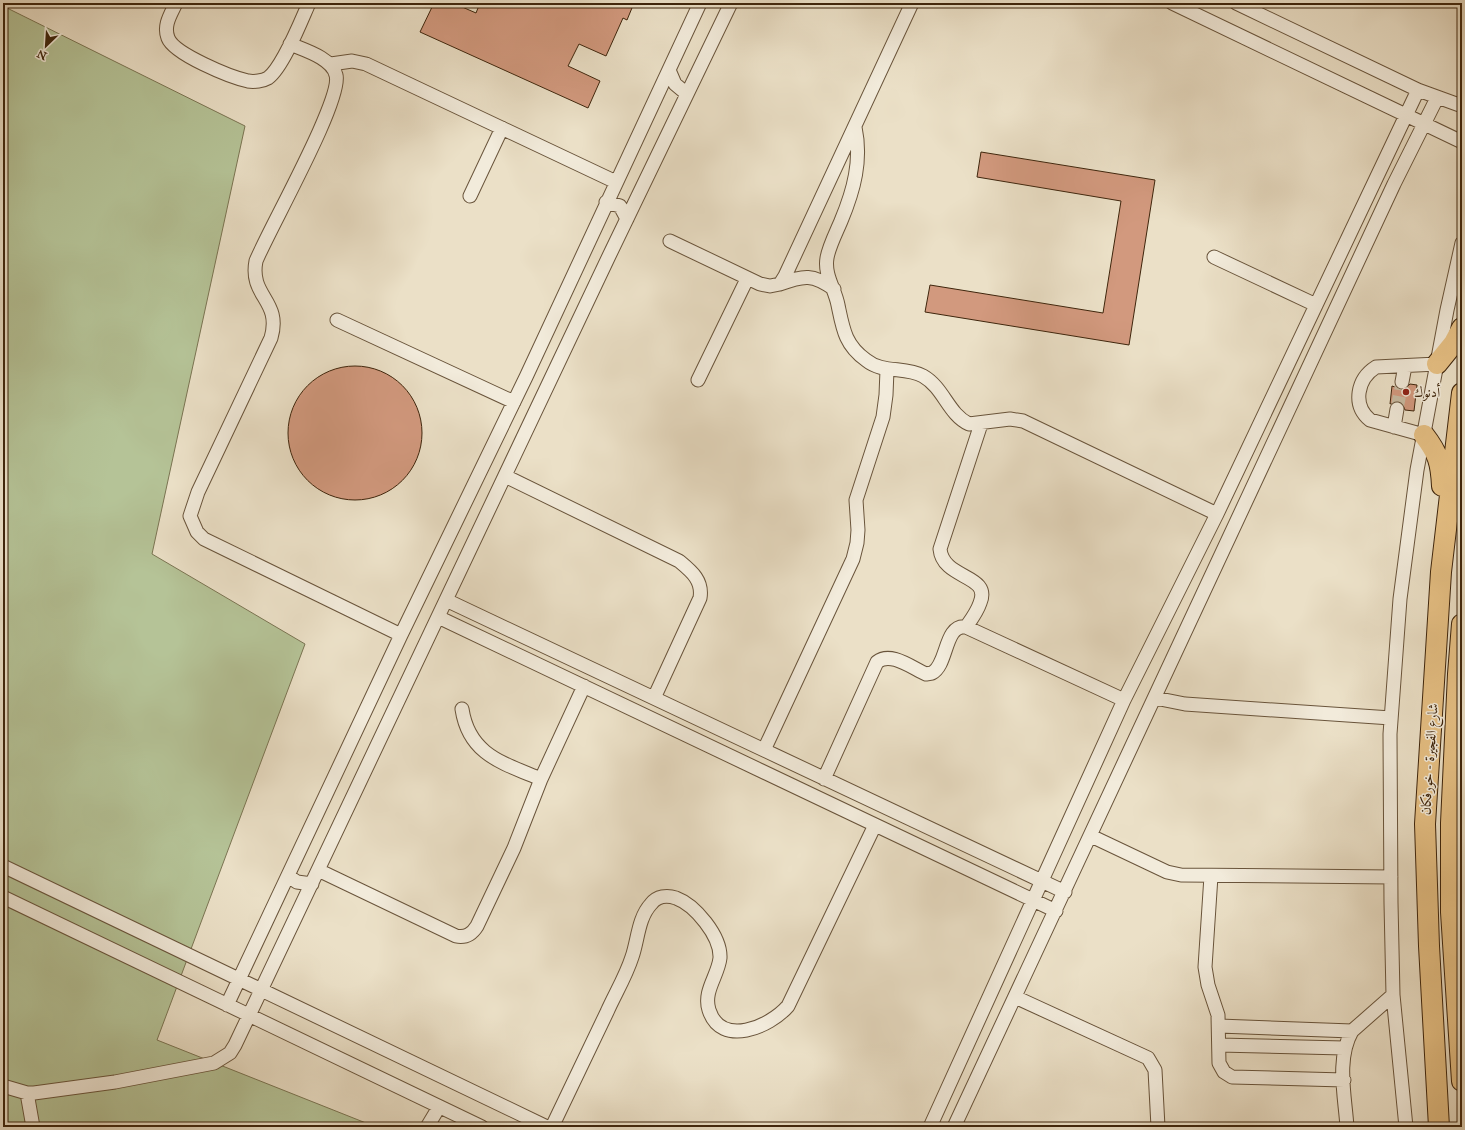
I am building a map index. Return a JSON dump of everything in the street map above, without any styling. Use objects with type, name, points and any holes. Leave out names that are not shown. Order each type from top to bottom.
[{"type":"highway","points":[[1437,364],[1454,342],[1462,328]]},
{"type":"highway","name":"شارع الفجيرة - خورفكان","points":[[1439,1127],[1429,946],[1425,824],[1441,572],[1462,393]]},
{"type":"highway","points":[[1424,435],[1434,448],[1440,460],[1441,472],[1437,552],[1441,572]]},
{"type":"highway","name":"شارع الفجيرة - خورفكان","points":[[1462,624],[1458,674],[1458,798],[1451,912],[1462,1081]]},
{"type":"street","points":[[176,3],[167,22],[166,30],[172,45],[180,51],[236,77],[249,81],[266,79],[277,69],[309,3]]},
{"type":"street","points":[[227,1005],[401,636],[514,402],[700,3]]},
{"type":"street","points":[[3,1086],[27,1093],[115,1082],[214,1063],[230,1053],[250,1016],[446,600],[731,3]]},
{"type":"street","points":[[780,284],[912,3]]},
{"type":"street","points":[[1172,3],[1462,142]]},
{"type":"street","points":[[1236,3],[1418,90],[1462,106]]},
{"type":"street","points":[[290,44],[331,64],[352,60],[366,64],[616,182]]},
{"type":"street","points":[[331,64],[336,74],[337,82],[332,99],[320,129],[256,261],[254,270],[258,288],[272,312],[274,320],[271,338],[198,492],[190,516],[197,532],[209,542],[401,636]]},
{"type":"street","points":[[669,70],[675,84],[687,94]]},
{"type":"street","points":[[930,1127],[1124,700],[1217,514],[1418,90]]},
{"type":"street","points":[[954,1127],[1391,191],[1437,98]]},
{"type":"street","points":[[855,127],[858,166],[846,207],[827,258],[828,274],[834,289],[844,334],[856,352],[866,361],[887,370],[923,376],[936,386],[955,415],[969,424],[981,424],[1010,419],[1035,426],[1217,514]]},
{"type":"street","points":[[470,196],[502,128]]},
{"type":"street","points":[[606,202],[620,206],[625,212],[627,219]]},
{"type":"street","points":[[670,242],[760,284],[770,286],[805,277],[818,278],[834,289]]},
{"type":"street","points":[[1406,1127],[1394,995],[1391,877],[1392,718],[1400,599],[1417,470],[1462,242]]},
{"type":"street","points":[[1214,257],[1316,305]]},
{"type":"street","points":[[698,380],[747,279]]},
{"type":"street","points":[[337,320],[514,402]]},
{"type":"street","points":[[1424,435],[1370,420],[1364,415],[1358,398],[1362,380],[1369,371],[1376,367],[1437,364]]},
{"type":"street","points":[[1402,382],[1405,366]]},
{"type":"street","points":[[764,750],[853,559],[857,544],[858,530],[856,500],[883,417],[887,370]]},
{"type":"street","points":[[1394,427],[1397,409]]},
{"type":"street","points":[[966,628],[980,603],[981,592],[976,582],[948,567],[941,556],[940,549],[981,424]]},
{"type":"street","points":[[505,476],[679,561],[696,577],[702,591],[700,598],[654,698]]},
{"type":"street","points":[[446,600],[1065,892]]},
{"type":"street","points":[[438,617],[1056,911]]},
{"type":"street","points":[[824,779],[877,662],[880,659],[889,658],[926,674],[932,673],[939,667],[953,631],[958,628],[966,628],[1124,700]]},
{"type":"street","points":[[521,656],[524,647],[532,641]]},
{"type":"street","points":[[318,870],[456,936],[466,936],[475,930],[514,848],[541,779],[584,686]]},
{"type":"street","points":[[1155,698],[1177,704],[1392,718]]},
{"type":"street","points":[[462,708],[467,728],[477,745],[484,752],[492,758],[541,779]]},
{"type":"street","points":[[552,1127],[632,958],[644,916],[652,903],[663,896],[672,896],[685,901],[711,930],[719,950],[720,958],[709,989],[707,1002],[709,1011],[715,1022],[723,1028],[736,1032],[761,1026],[782,1013],[788,1006],[875,825]]},
{"type":"street","points":[[917,844],[929,838],[931,829]]},
{"type":"street","points":[[1091,836],[1167,872],[1181,875],[1391,877]]},
{"type":"street","points":[[3,866],[547,1127]]},
{"type":"street","points":[[288,876],[297,882],[312,884]]},
{"type":"street","points":[[1211,876],[1205,967],[1208,985],[1218,1015],[1219,1063],[1221,1068],[1224,1072],[1232,1076],[1344,1080]]},
{"type":"street","points":[[3,897],[482,1127]]},
{"type":"street","points":[[1347,1127],[1344,1080],[1344,1048],[1352,1031],[1394,995]]},
{"type":"street","points":[[1015,997],[1148,1058],[1155,1070],[1158,1127]]},
{"type":"street","points":[[1219,1026],[1352,1031]]},
{"type":"street","points":[[1219,1045],[1344,1048]]},
{"type":"street","points":[[27,1093],[33,1127]]},
{"type":"street","points":[[427,1127],[439,1107]]},
{"type":"green space","points":[[3,6],[245,126],[152,554],[305,644],[157,1040],[376,1127],[3,1127]]},
{"type":"building","points":[[434,3],[453,3],[476,13],[480,3],[634,3],[627,20],[623,18],[606,56],[579,44],[568,66],[600,81],[588,108],[420,32]]},
{"type":"building","points":[[981,152],[1155,180],[1129,345],[925,312],[930,285],[1103,313],[1121,201],[977,177]]},
{"type":"building","points":[[355,366],[381,371],[397,381],[407,391],[417,407],[422,433],[417,459],[407,475],[397,485],[381,495],[355,500],[329,495],[313,485],[303,475],[293,459],[288,433],[293,407],[303,391],[313,381],[329,371]]},
{"type":"building","points":[[1410,384],[1417,385],[1414,411],[1405,410],[1402,403],[1399,401],[1390,404],[1392,386],[1404,390]]},
{"type":"tunnel","points":[[1397,409],[1402,382]]},
{"type":"place","name":"أدنوك","points":[[1406,392]]}]
